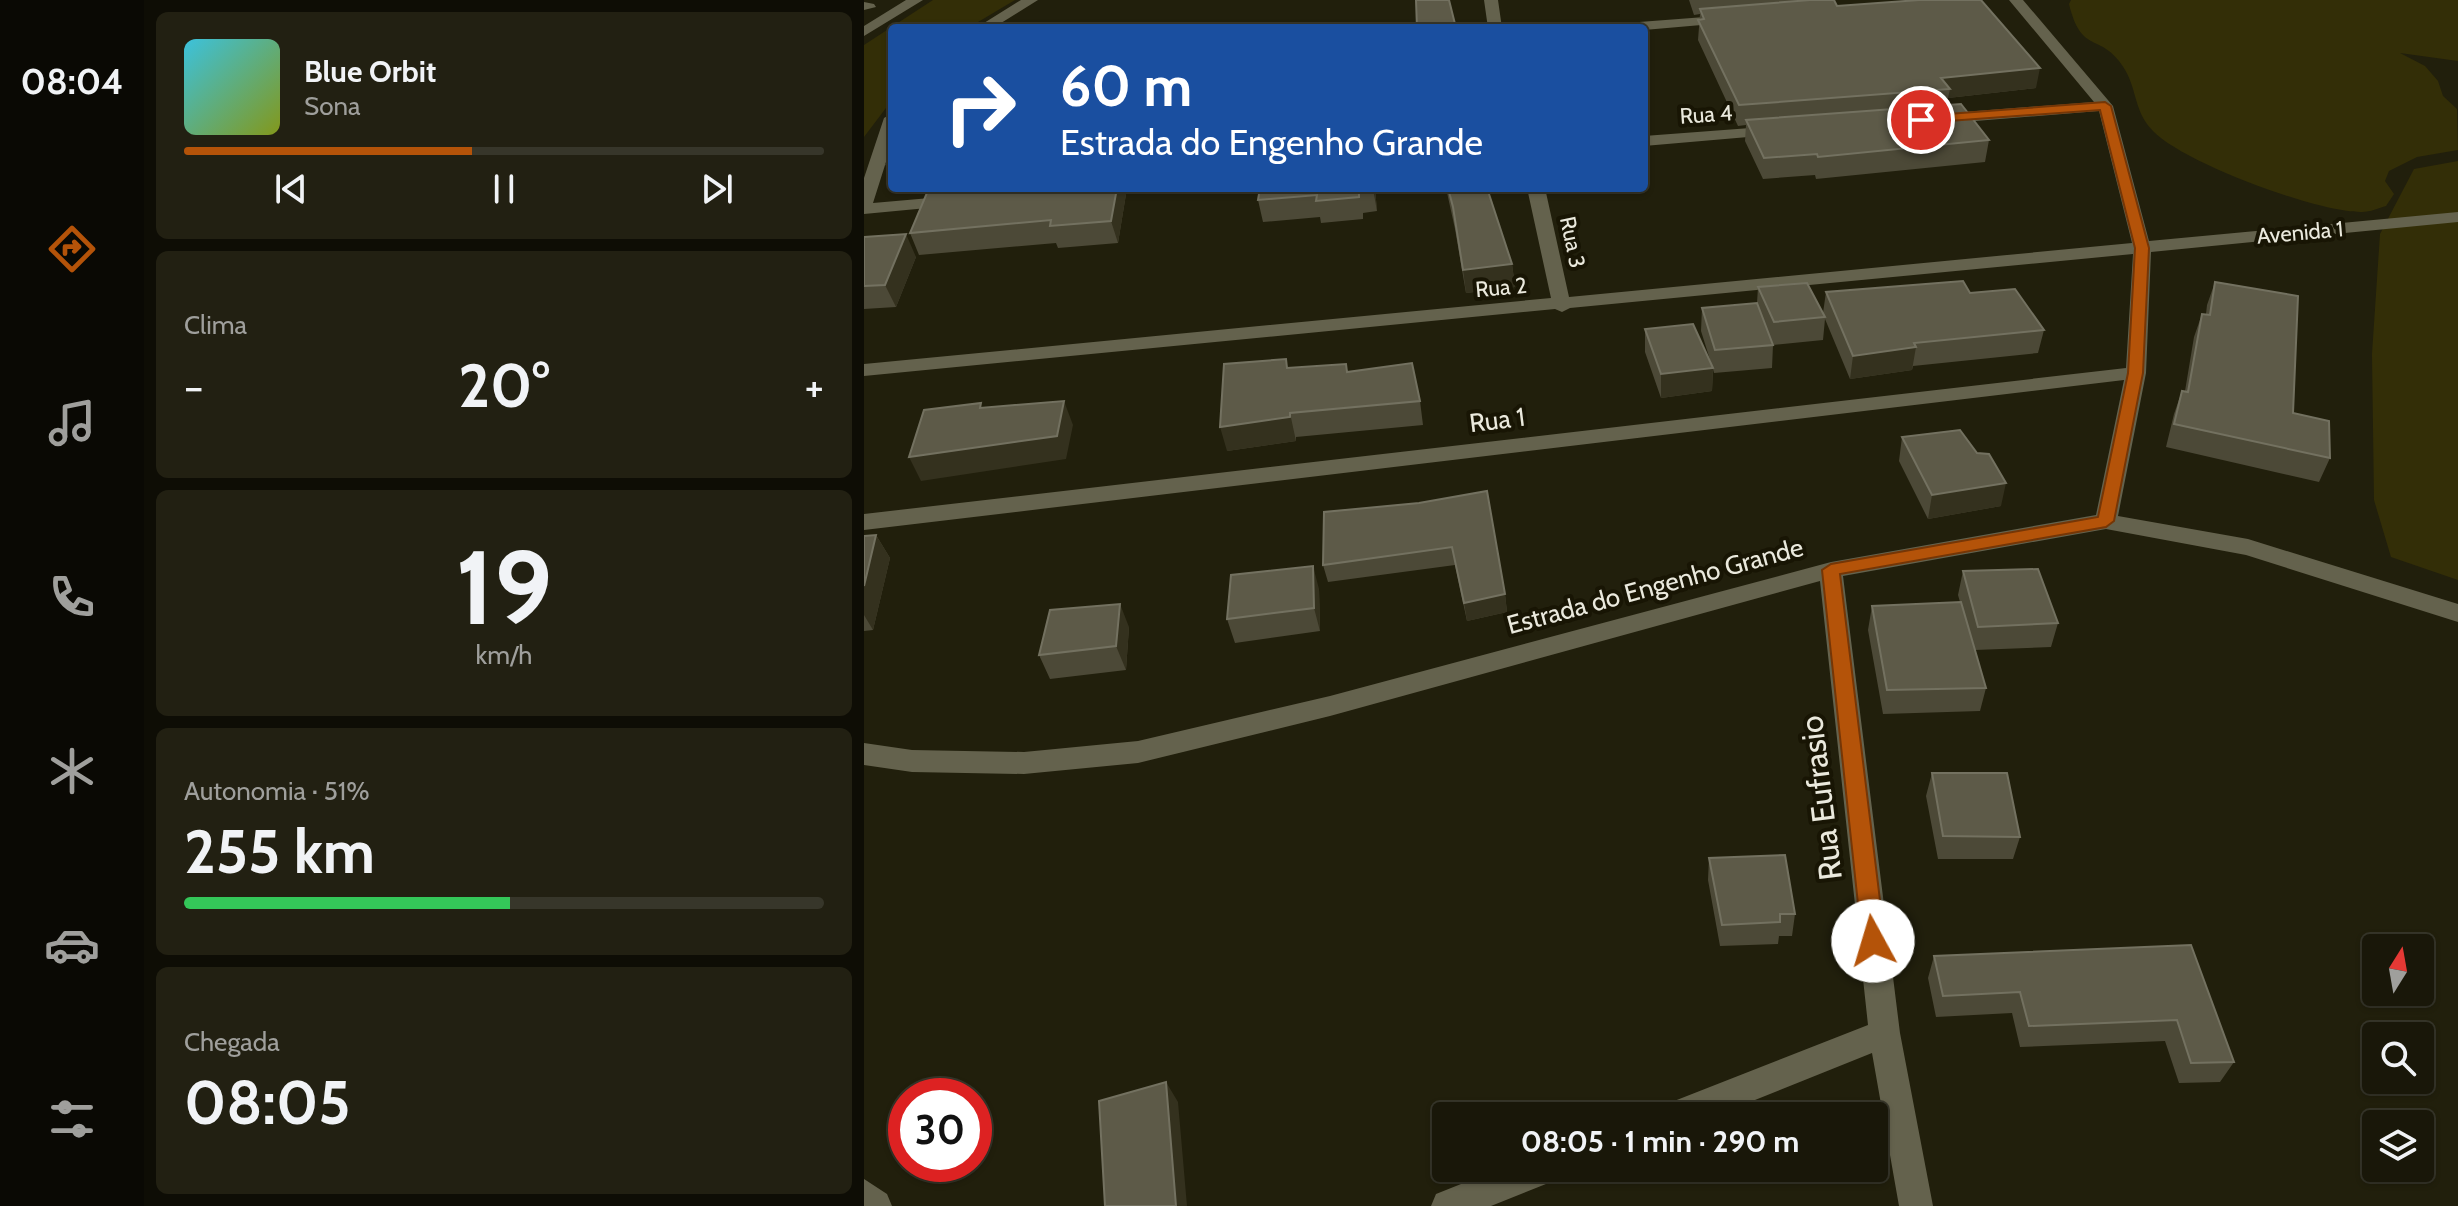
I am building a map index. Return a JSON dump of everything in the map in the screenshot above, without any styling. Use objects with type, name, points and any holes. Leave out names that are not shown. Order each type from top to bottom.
[{"type":"street","points":[[864,32],[916,0]]},
{"type":"street","points":[[990,24],[1031,0]]},
{"type":"street","points":[[1491,0],[1494,24]]},
{"type":"street","points":[[2016,0],[2105,106],[2142,248],[2136,373],[2106,521]]},
{"type":"street","points":[[1648,25],[1753,17]]},
{"type":"street","points":[[1915,120],[2105,106]]},
{"type":"street","name":"Rua 4","points":[[1648,141],[1787,130]]},
{"type":"street","points":[[888,131],[864,207],[974,199]]},
{"type":"street","name":"Rua 3","points":[[1537,192],[1562,306]]},
{"type":"street","name":"Avenida 1","points":[[2142,248],[2458,217]]},
{"type":"street","name":"Rua 2","points":[[864,370],[1562,306],[2142,248]]},
{"type":"street","name":"Rua 1","points":[[864,522],[2136,373]]},
{"type":"street","name":"Estrada do Engenho Grande","points":[[864,754],[912,761],[1024,763],[1138,752],[1330,706],[1831,570],[2106,521],[2248,547],[2458,613]]},
{"type":"street","name":"Rua Eufrasio","points":[[1831,570],[1884,1033],[1916,1206]]},
{"type":"street","points":[[1711,1102],[1884,1033]]},
{"type":"street","points":[[1448,1206],[1509,1182]]},
{"type":"street","points":[[864,1196],[875,1206]]},
{"type":"shaded area","points":[[933,0],[1015,0],[975,24],[896,24]]},
{"type":"shaded area","points":[[2071,0],[2458,0],[2458,61],[2400,53],[2425,66],[2438,81],[2443,96],[2457,109],[2458,150],[2417,157],[2389,171],[2385,181],[2394,194],[2386,206],[2362,212],[2315,204],[2252,184],[2192,157],[2153,131],[2141,114],[2130,79],[2119,61],[2079,30],[2069,4]]},
{"type":"shaded area","points":[[888,29],[888,105],[864,137],[864,45]]},
{"type":"shaded area","points":[[2458,161],[2458,580],[2391,557],[2374,500],[2372,354],[2380,234],[2414,169]]},
{"type":"building","points":[[1416,0],[1449,0],[1455,24],[1417,24]]},
{"type":"building","points":[[1834,0],[1837,6],[1919,0],[1981,0],[2040,68],[1941,78],[1950,89],[1739,105],[1698,20],[1704,19],[1700,9]]},
{"type":"building","points":[[1961,104],[1989,140],[1818,157],[1817,154],[1764,158],[1746,120]]},
{"type":"building","points":[[927,192],[1116,192],[1111,221],[1050,226],[1051,220],[910,233]]},
{"type":"building","points":[[1259,192],[1359,192],[1359,197],[1316,201],[1317,195],[1258,200]]},
{"type":"building","points":[[1449,192],[1488,192],[1512,264],[1463,270]]},
{"type":"building","points":[[906,234],[885,285],[864,286],[864,237]]},
{"type":"building","points":[[1963,281],[1970,293],[2015,289],[2044,330],[1914,343],[1916,347],[1853,356],[1826,292]]},
{"type":"building","points":[[2215,282],[2298,296],[2293,413],[2329,421],[2330,458],[2174,424],[2182,391],[2188,392],[2202,314],[2210,315]]},
{"type":"building","points":[[1807,283],[1825,317],[1774,322],[1758,287]]},
{"type":"building","points":[[1757,303],[1773,345],[1715,350],[1702,308]]},
{"type":"building","points":[[1693,324],[1713,368],[1661,374],[1645,329]]},
{"type":"building","points":[[1286,359],[1287,368],[1346,364],[1347,372],[1412,363],[1420,401],[1290,413],[1290,417],[1220,427],[1224,364]]},
{"type":"building","points":[[1064,401],[1057,436],[909,457],[924,410],[981,403],[980,408]]},
{"type":"building","points":[[1960,430],[1977,453],[1989,454],[2006,483],[1932,495],[1902,437]]},
{"type":"building","points":[[1487,491],[1505,594],[1464,603],[1452,547],[1323,565],[1324,512],[1419,503]]},
{"type":"building","points":[[876,535],[864,586],[864,536]]},
{"type":"building","points":[[1313,566],[1314,608],[1227,619],[1231,575]]},
{"type":"building","points":[[2038,569],[2058,623],[1978,627],[1963,571]]},
{"type":"building","points":[[1961,602],[1986,688],[1887,690],[1872,606]]},
{"type":"building","points":[[1120,604],[1116,646],[1039,655],[1050,610]]},
{"type":"building","points":[[1932,773],[2007,773],[2020,837],[1943,836]]},
{"type":"building","points":[[1785,855],[1795,914],[1780,914],[1780,922],[1722,925],[1709,858]]},
{"type":"building","points":[[2191,945],[2234,1062],[2191,1063],[2177,1020],[2029,1026],[2020,992],[1943,996],[1934,956]]},
{"type":"building","points":[[1166,1082],[1176,1206],[1105,1206],[1099,1101]]},
{"type":"route","points":[[1873,941],[1831,570],[2106,521],[2136,373],[2142,248],[2105,106],[1921,120]]}]
